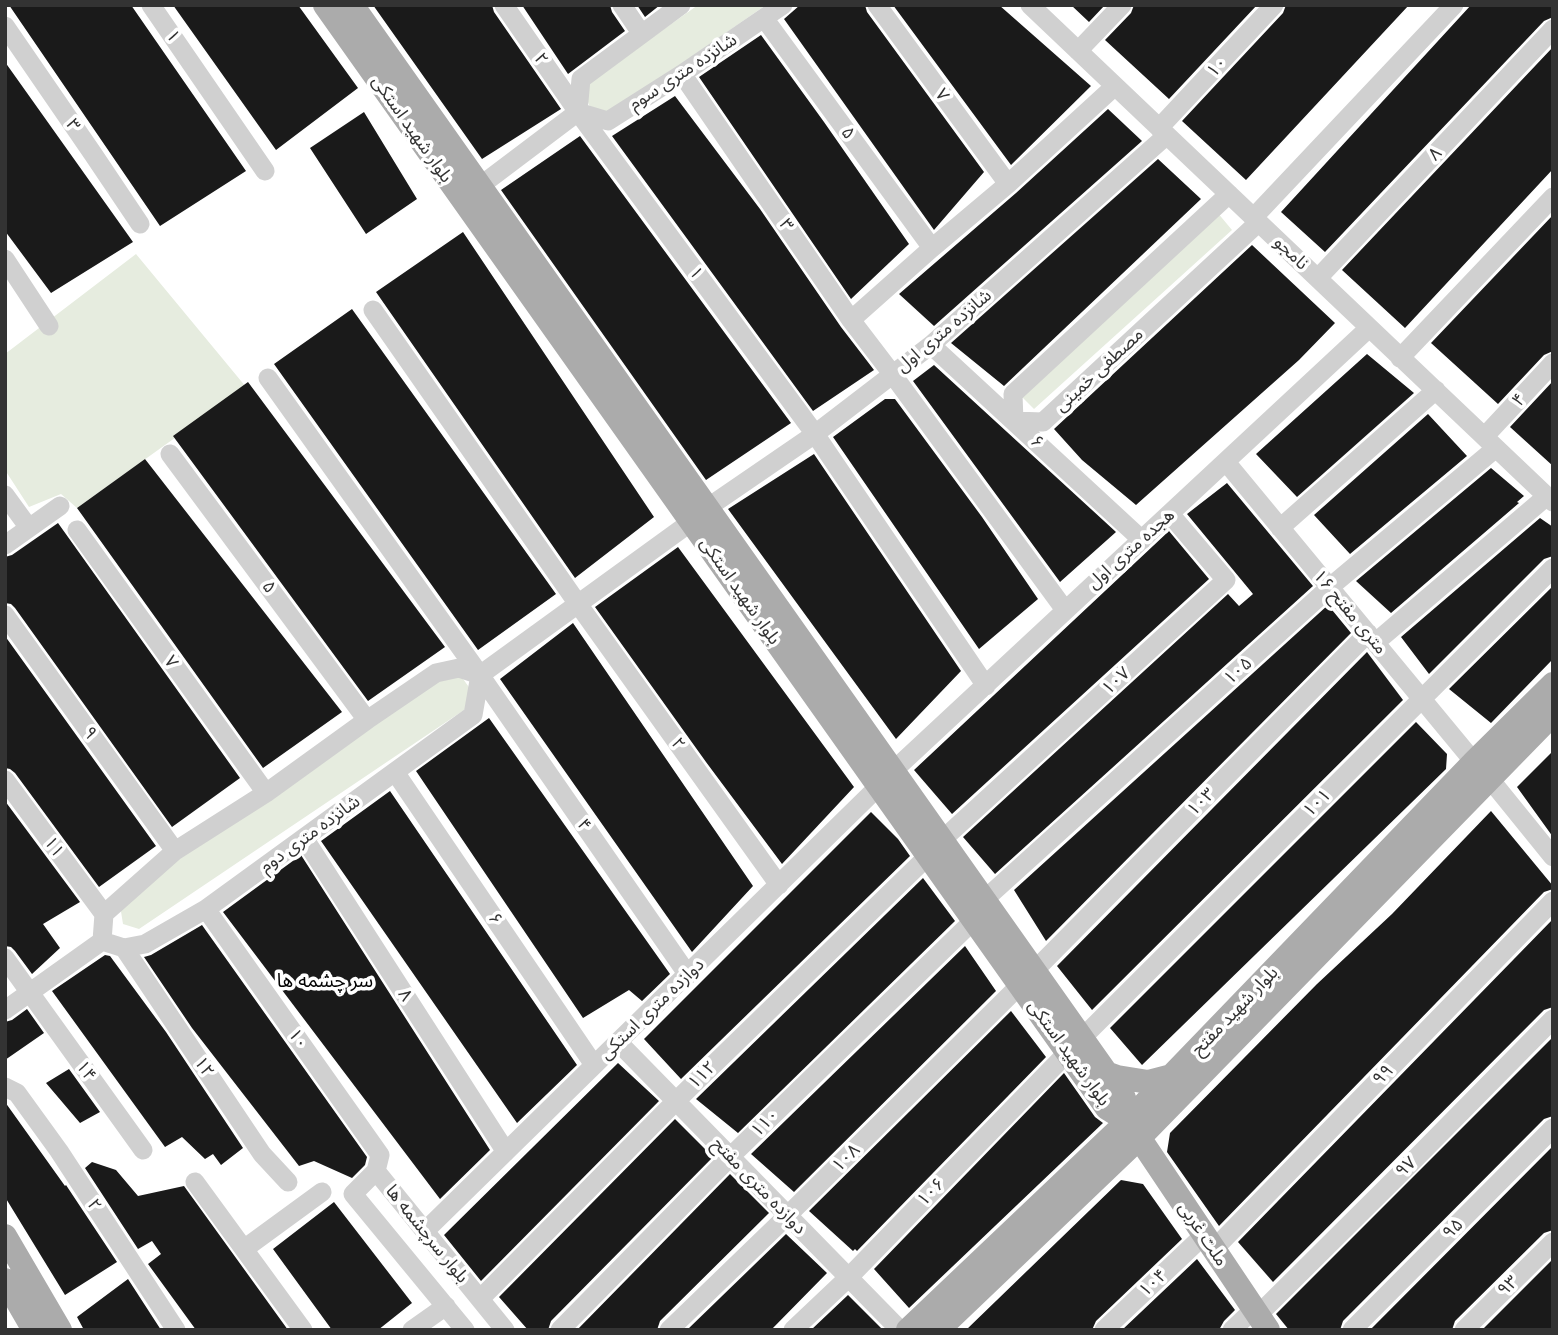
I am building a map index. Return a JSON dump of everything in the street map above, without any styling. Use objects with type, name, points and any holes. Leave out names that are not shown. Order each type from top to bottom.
[{"type":"main road","name":"بلوار شهید استکی","points":[[325,5],[629,415],[1075,1045],[1107,1108],[1133,1130]]},
{"type":"main road","name":"بلوار شهید استکی","points":[[352,5],[480,186],[629,415]]},
{"type":"main road","name":"بلوار شهید مفتح","points":[[938,1330],[1481,770],[1553,684]]},
{"type":"main road","name":"بلوار شهید مفتح","points":[[908,1330],[1133,1130],[1171,1076],[1481,770],[1553,714]]},
{"type":"main road","name":"بلوار شهید استکی","points":[[1075,1045],[1106,1073],[1124,1098],[1133,1130]]},
{"type":"main road","points":[[1106,1073],[1148,1082],[1171,1076]]},
{"type":"main road","name":"ملت غربی","points":[[1133,1130],[1260,1318]]},
{"type":"main road","points":[[5,1236],[60,1330]]},
{"type":"main road","points":[[9,1293],[34,1330]]},
{"type":"street","name":"۱","points":[[151,5],[265,171]]},
{"type":"street","name":"۲","points":[[504,5],[578,112]]},
{"type":"street","points":[[622,5],[641,33]]},
{"type":"street","points":[[480,186],[578,112],[581,79],[681,5]]},
{"type":"street","name":"شانزده متری سوم","points":[[578,112],[608,121],[783,5]]},
{"type":"street","name":"۷","points":[[877,5],[1008,184]]},
{"type":"street","name":"نامجو","points":[[1030,5],[1550,499]]},
{"type":"street","points":[[1078,51],[1122,5]]},
{"type":"street","name":"۱۰","points":[[1163,132],[1275,5]]},
{"type":"street","name":"مصطفی خمینی","points":[[1014,421],[1043,422],[1256,220],[1454,5]]},
{"type":"street","name":"۵","points":[[764,18],[932,248]]},
{"type":"street","name":"۳","points":[[5,26],[140,224]]},
{"type":"street","name":"۸","points":[[1318,278],[1553,29]]},
{"type":"street","name":"۳","points":[[682,74],[850,320],[893,375]]},
{"type":"street","points":[[850,320],[1008,184],[1115,86]]},
{"type":"street","name":"۱","points":[[578,112],[815,434]]},
{"type":"street","name":"شانزده متری اول","points":[[699,515],[815,434],[931,345],[1163,132]]},
{"type":"street","points":[[1014,421],[1013,394],[1229,194]]},
{"type":"street","points":[[1400,358],[1553,197]]},
{"type":"street","points":[[5,259],[49,326]]},
{"type":"street","points":[[373,310],[578,604]]},
{"type":"street","name":"هجده متری اول","points":[[886,778],[1369,328]]},
{"type":"street","name":"۶","points":[[931,345],[1142,540]]},
{"type":"street","name":"۴","points":[[1491,442],[1553,363]]},
{"type":"street","points":[[893,375],[1065,610]]},
{"type":"street","points":[[268,378],[480,675]]},
{"type":"street","points":[[1280,528],[1436,390]]},
{"type":"street","points":[[815,434],[986,686]]},
{"type":"street","name":"۱۰۵","points":[[979,910],[1491,442]]},
{"type":"street","name":"۵","points":[[170,453],[367,720]]},
{"type":"street","name":"۱۶ متری مفتح","points":[[1226,462],[1553,857]]},
{"type":"street","points":[[5,495],[29,528]]},
{"type":"street","name":"۱۰۳","points":[[1027,978],[1371,638],[1550,499]]},
{"type":"street","points":[[5,545],[60,506]]},
{"type":"street","name":"۱۰۷","points":[[935,848],[1226,580],[1170,514]]},
{"type":"street","points":[[480,675],[699,515]]},
{"type":"street","name":"۷","points":[[77,530],[267,793]]},
{"type":"street","name":"۱۰۱","points":[[1075,1045],[1553,568]]},
{"type":"street","name":"۲","points":[[578,604],[779,885]]},
{"type":"street","name":"۹","points":[[5,615],[175,850]]},
{"type":"street","points":[[102,941],[103,914],[175,850],[267,793],[436,673],[458,668],[480,675]]},
{"type":"street","name":"۴","points":[[480,675],[688,975]]},
{"type":"street","name":"شانزده متری دوم","points":[[124,948],[145,944],[206,909],[473,715],[480,675]]},
{"type":"street","name":"۶","points":[[395,772],[594,1065]]},
{"type":"street","name":"دوازده متری استکی","points":[[425,1231],[886,778]]},
{"type":"street","name":"۱۱","points":[[5,780],[103,914]]},
{"type":"street","name":"۸","points":[[304,838],[506,1152]]},
{"type":"street","name":"۱۱۲","points":[[480,1299],[676,1101],[935,848]]},
{"type":"street","name":"۹۹","points":[[1208,1243],[1553,901]]},
{"type":"street","name":"۱۰","points":[[206,909],[380,1155],[376,1171]]},
{"type":"street","name":"۱۱۰","points":[[560,1330],[979,910]]},
{"type":"street","points":[[102,941],[124,948]]},
{"type":"street","points":[[5,1010],[102,941]]},
{"type":"street","name":"۱۲","points":[[124,948],[262,1154],[288,1182]]},
{"type":"street","name":"۱۴","points":[[5,958],[143,1150]]},
{"type":"street","name":"۱۰۸","points":[[670,1330],[1027,978]]},
{"type":"street","name":"۹۷","points":[[1232,1330],[1260,1318],[1553,1018]]},
{"type":"street","name":"دوازده متری مفتح","points":[[618,1042],[900,1330]]},
{"type":"street","name":"۱۰۶","points":[[793,1330],[849,1277],[1075,1045]]},
{"type":"street","name":"۲","points":[[5,1087],[17,1093],[59,1151],[176,1330]]},
{"type":"street","name":"۹۵","points":[[1352,1330],[1553,1128]]},
{"type":"street","name":"بلوار سرچشمه ها","points":[[466,1330],[353,1194],[376,1171],[505,1330]]},
{"type":"street","points":[[195,1182],[303,1330]]},
{"type":"street","points":[[244,1249],[321,1192]]},
{"type":"street","name":"۹۳","points":[[1464,1330],[1553,1242]]},
{"type":"street","name":"۱۰۴","points":[[1104,1330],[1208,1243]]},
{"type":"street","points":[[412,1330],[446,1306]]},
{"type":"shaded area","points":[[698,5],[766,5],[609,114],[591,110],[585,94],[588,83]]},
{"type":"shaded area","points":[[1217,212],[1232,230],[1034,409],[1018,393]]},
{"type":"shaded area","points":[[136,254],[246,387],[77,508],[61,494],[29,507],[5,470],[5,354]]},
{"type":"shaded area","points":[[451,670],[461,676],[471,690],[467,708],[139,929],[123,924],[118,893]]},
{"type":"building","points":[[9,5],[131,5],[246,171],[160,226]]},
{"type":"building","points":[[173,5],[298,5],[358,88],[276,150]]},
{"type":"building","points":[[373,5],[492,5],[494,12],[561,109],[482,159]]},
{"type":"building","points":[[522,5],[610,5],[625,31],[568,74]]},
{"type":"building","points":[[637,5],[660,5],[645,17]]},
{"type":"building","points":[[800,5],[865,5],[867,12],[984,172],[934,230],[784,19]]},
{"type":"building","points":[[893,5],[999,5],[1091,86],[1011,165]]},
{"type":"building","points":[[1071,5],[1105,5],[1089,22]]},
{"type":"building","points":[[1134,5],[1257,5],[1169,99],[1105,40],[1131,13]]},
{"type":"building","points":[[1286,5],[1409,5],[1246,180],[1182,121],[1283,13]]},
{"type":"building","points":[[1471,5],[1553,5],[1553,17],[1544,21],[1325,252],[1281,212]]},
{"type":"building","points":[[761,35],[909,244],[851,299],[699,77]]},
{"type":"building","points":[[1553,47],[1553,169],[1405,328],[1342,270]]},
{"type":"building","points":[[5,62],[133,242],[51,293],[5,231]]},
{"type":"building","points":[[675,96],[760,209],[874,370],[813,411],[612,136]]},
{"type":"building","points":[[1108,109],[1142,141],[934,326],[899,294],[1016,193]]},
{"type":"building","points":[[364,112],[417,199],[366,234],[310,148]]},
{"type":"building","points":[[580,136],[791,423],[706,480],[501,190]]},
{"type":"building","points":[[1158,159],[1201,199],[1004,386],[951,343]]},
{"type":"building","points":[[1553,215],[1553,351],[1544,355],[1498,404],[1431,343]]},
{"type":"building","points":[[463,232],[654,517],[575,578],[376,292]]},
{"type":"building","points":[[1252,245],[1335,323],[1299,360],[1136,505],[1082,460],[1054,429]]},
{"type":"building","points":[[352,309],[556,594],[478,650],[274,364]]},
{"type":"building","points":[[1367,354],[1414,393],[1297,497],[1256,454]]},
{"type":"building","points":[[934,365],[1116,532],[1060,582],[913,381]]},
{"type":"building","points":[[1553,381],[1553,466],[1510,427]]},
{"type":"building","points":[[248,382],[445,647],[368,701],[173,436]]},
{"type":"building","points":[[885,399],[895,399],[982,517],[1038,599],[979,649],[833,437]]},
{"type":"building","points":[[1428,414],[1467,456],[1350,554],[1314,515]]},
{"type":"building","points":[[814,454],[961,671],[896,739],[728,509]]},
{"type":"building","points":[[145,459],[342,712],[263,768],[77,508]]},
{"type":"building","points":[[1491,468],[1524,496],[1391,613],[1356,581]]},
{"type":"building","points":[[1227,483],[1313,586],[995,874],[963,837],[1228,594],[1239,606],[1253,594],[1187,514]]},
{"type":"building","points":[[1540,518],[1553,527],[1553,556],[1544,559],[1429,674],[1401,637]]},
{"type":"building","points":[[58,523],[240,778],[172,827],[15,608],[5,603],[5,557]]},
{"type":"building","points":[[1169,531],[1209,579],[952,814],[914,770]]},
{"type":"building","points":[[678,547],[854,787],[782,864],[595,607]]},
{"type":"building","points":[[1553,586],[1553,659],[1491,723],[1449,689]]},
{"type":"building","points":[[1328,605],[1351,633],[1046,941],[1014,890]]},
{"type":"building","points":[[573,623],[753,886],[692,952],[500,679]]},
{"type":"building","points":[[5,636],[156,846],[99,887],[15,773],[5,768]]},
{"type":"building","points":[[1367,652],[1403,700],[1092,1010],[1057,966]]},
{"type":"building","points":[[489,718],[670,974],[642,1001],[629,990],[583,1018],[416,771]]},
{"type":"building","points":[[1416,722],[1447,754],[1446,769],[1142,1065],[1110,1028]]},
{"type":"building","points":[[1553,751],[1553,837],[1517,787]]},
{"type":"building","points":[[390,791],[577,1065],[517,1123],[321,841]]},
{"type":"building","points":[[5,801],[80,902],[43,924],[60,948],[32,974],[15,951],[5,946]]},
{"type":"building","points":[[1491,811],[1553,889],[1544,892],[1219,1226],[1167,1152],[1170,1133],[1317,984],[1392,914]]},
{"type":"building","points":[[871,812],[898,839],[910,856],[681,1079],[644,1039]]},
{"type":"building","points":[[301,855],[490,1150],[440,1199],[223,912]]},
{"type":"building","points":[[923,878],[955,921],[738,1133],[696,1099]]},
{"type":"building","points":[[1553,919],[1553,1007],[1544,1010],[1273,1282],[1238,1242]]},
{"type":"building","points":[[202,925],[367,1157],[365,1165],[352,1178],[314,1161],[299,1166],[192,1028],[144,957]]},
{"type":"building","points":[[965,946],[996,991],[794,1192],[751,1154]]},
{"type":"building","points":[[105,955],[110,956],[166,1032],[243,1148],[221,1165],[213,1154],[205,1159],[182,1137],[165,1147],[52,991]]},
{"type":"building","points":[[27,1009],[44,1033],[5,1060],[5,1022]]},
{"type":"building","points":[[1011,1011],[1046,1057],[857,1251],[853,1251],[809,1211]]},
{"type":"building","points":[[1553,1037],[1553,1116],[1544,1119],[1343,1321],[1340,1330],[1289,1330],[1276,1314]]},
{"type":"building","points":[[618,1063],[659,1101],[481,1281],[444,1235]]},
{"type":"building","points":[[69,1069],[100,1112],[80,1123],[46,1083]]},
{"type":"building","points":[[1064,1073],[1095,1117],[1103,1123],[909,1308],[874,1269]]},
{"type":"building","points":[[5,1102],[66,1185],[117,1262],[65,1295],[5,1197]]},
{"type":"building","points":[[675,1119],[713,1157],[551,1321],[548,1330],[528,1330],[499,1297]]},
{"type":"building","points":[[1553,1146],[1553,1230],[1544,1233],[1455,1321],[1452,1330],[1370,1330]]},
{"type":"building","points":[[92,1162],[116,1170],[138,1196],[184,1186],[288,1330],[196,1330],[148,1264],[161,1254],[152,1241],[138,1249],[85,1168]]},
{"type":"building","points":[[730,1174],[769,1213],[660,1321],[657,1330],[577,1330]]},
{"type":"building","points":[[1121,1180],[1143,1184],[1182,1239],[1096,1321],[1092,1330],[966,1330]]},
{"type":"building","points":[[334,1202],[412,1303],[378,1330],[332,1330],[273,1249]]},
{"type":"building","points":[[786,1234],[827,1273],[771,1330],[687,1330]]},
{"type":"building","points":[[1197,1259],[1235,1310],[1219,1330],[1122,1330]]},
{"type":"building","points":[[1553,1259],[1553,1330],[1482,1330]]},
{"type":"building","points":[[128,1279],[161,1330],[84,1330],[77,1317]]},
{"type":"building","points":[[848,1295],[883,1330],[811,1330]]},
{"type":"district","name":"سر چشمه ها","points":[[325,981]]}]
